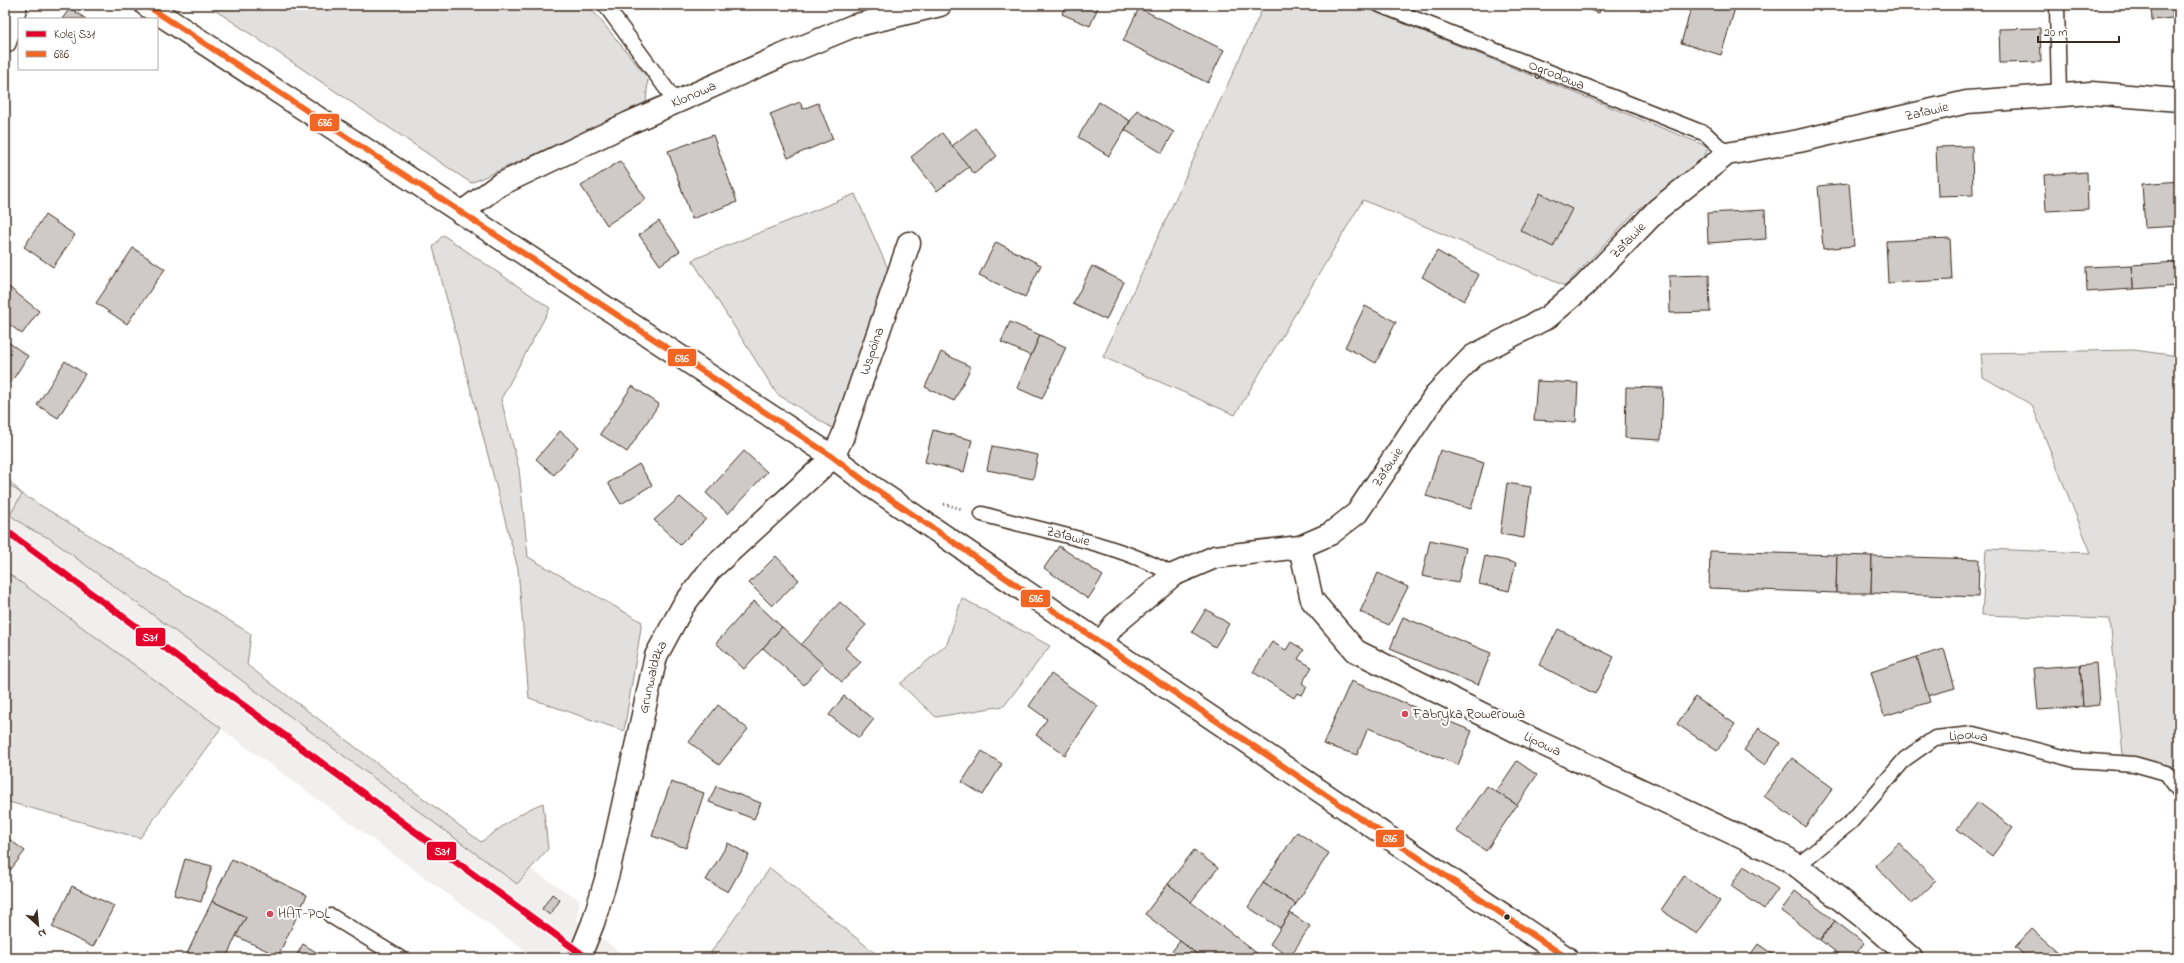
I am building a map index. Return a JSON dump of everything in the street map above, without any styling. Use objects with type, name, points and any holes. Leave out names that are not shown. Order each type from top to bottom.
[{"type":"street","points":[[5,42],[16,5]]},
{"type":"street","points":[[146,5],[833,457],[871,486],[1101,643],[1567,958]]},
{"type":"street","name":"Klonowa","points":[[461,213],[499,186],[676,102],[853,26],[940,5]]},
{"type":"street","name":"Załawie","points":[[1101,643],[1114,625],[1173,575],[1215,557],[1300,547],[1330,534],[1357,513],[1437,393],[1473,356],[1548,317],[1582,287],[1658,209],[1727,154],[1799,141],[1967,102],[2091,93],[2179,100]]},
{"type":"street","name":"Wspólna","points":[[833,457],[842,438],[909,243]]},
{"type":"street","name":"Grunwaldzka","points":[[579,958],[593,923],[608,873],[656,656],[683,606],[710,570],[833,457]]},
{"type":"street","name":"Lipowa","points":[[1300,547],[1312,600],[1356,651],[1536,741],[1729,830],[1788,859],[1872,923],[1911,958]]},
{"type":"lane","points":[[605,5],[676,102]]},
{"type":"lane","name":"Ogrodowa","points":[[1380,5],[1706,134],[1727,154]]},
{"type":"lane","points":[[2057,5],[2059,95]]},
{"type":"lane","name":"Załawie","points":[[982,514],[1144,560],[1173,575]]},
{"type":"lane","name":"Lipowa","points":[[1797,866],[1851,822],[1905,759],[1936,738],[1973,734],[2075,760],[2134,764],[2166,773],[2179,792]]},
{"type":"lane","points":[[331,916],[400,958]]},
{"type":"path","points":[[937,502],[982,514]]},
{"type":"shaded area","points":[[221,5],[588,5],[648,78],[646,104],[471,183],[215,10]]},
{"type":"shaded area","points":[[1264,5],[1358,5],[1709,147],[1700,163],[1636,211],[1565,286],[1363,200],[1235,415],[1103,357]]},
{"type":"shaded area","points":[[855,194],[900,296],[863,409],[855,442],[777,394],[692,260]]},
{"type":"shaded area","points":[[443,235],[550,308],[501,399],[519,469],[528,557],[642,622],[624,731],[529,698],[518,569],[433,247]]},
{"type":"shaded area","points":[[2133,350],[2179,356],[2179,763],[2175,767],[2123,755],[2110,619],[1982,615],[1986,549],[2091,553],[2032,405],[1983,377],[1981,353]]},
{"type":"shaded area","points":[[5,476],[22,494],[5,482]]},
{"type":"shaded area","points":[[5,482],[22,494],[11,515],[30,529],[49,538],[517,884],[530,869],[580,900],[576,920],[628,958],[535,958],[5,571]]},
{"type":"shaded area","points":[[22,494],[251,634],[247,665],[481,842],[518,816],[543,803],[548,849],[517,884],[49,538],[30,529],[10,515]]},
{"type":"shaded area","points":[[5,571],[221,728],[140,838],[5,801]]},
{"type":"shaded area","points":[[962,598],[1050,646],[1004,706],[936,717],[900,684],[947,644]]},
{"type":"shaded area","points":[[770,868],[881,958],[707,958]]},
{"type":"building","points":[[1065,5],[1099,5],[1090,26],[1062,14]]},
{"type":"building","points":[[1572,5],[1601,5],[1599,13]]},
{"type":"building","points":[[1692,5],[1736,5],[1721,55],[1681,43]]},
{"type":"building","points":[[2151,5],[2172,5],[2173,18],[2152,20]]},
{"type":"building","points":[[70,8],[85,18],[63,18]]},
{"type":"building","points":[[1139,8],[1224,50],[1208,83],[1123,41]]},
{"type":"building","points":[[2040,28],[2041,62],[2000,63],[1999,29]]},
{"type":"building","points":[[800,102],[803,109],[818,103],[833,139],[788,158],[770,114]]},
{"type":"building","points":[[1099,102],[1130,121],[1109,156],[1078,137]]},
{"type":"building","points":[[1137,110],[1174,132],[1162,153],[1125,130]]},
{"type":"building","points":[[975,128],[997,156],[974,174],[952,146]]},
{"type":"building","points":[[942,133],[969,167],[937,191],[911,157]]},
{"type":"building","points":[[713,135],[737,202],[692,219],[668,151]]},
{"type":"building","points":[[1972,146],[1973,195],[1938,196],[1936,147]]},
{"type":"building","points":[[620,161],[646,199],[607,225],[581,186]]},
{"type":"building","points":[[2087,172],[2088,209],[2046,211],[2044,175]]},
{"type":"building","points":[[2179,181],[2179,226],[2145,228],[2142,184]]},
{"type":"building","points":[[1849,183],[1854,246],[1823,249],[1818,186]]},
{"type":"building","points":[[1540,193],[1572,209],[1553,247],[1520,230]]},
{"type":"building","points":[[1765,210],[1766,239],[1708,243],[1707,213]]},
{"type":"building","points":[[45,215],[75,235],[53,267],[24,247]]},
{"type":"building","points":[[659,221],[680,251],[660,265],[639,235]]},
{"type":"building","points":[[1950,238],[1952,280],[1888,283],[1886,241]]},
{"type":"building","points":[[996,242],[1041,265],[1025,297],[979,275]]},
{"type":"building","points":[[133,248],[165,269],[127,324],[96,303]]},
{"type":"building","points":[[1437,251],[1479,275],[1464,301],[1422,277]]},
{"type":"building","points":[[2177,262],[2179,286],[2133,289],[2132,265]]},
{"type":"building","points":[[2132,265],[2133,289],[2087,292],[2086,267]]},
{"type":"building","points":[[1092,266],[1124,282],[1106,320],[1073,304]]},
{"type":"building","points":[[1709,275],[1710,312],[1670,313],[1669,276]]},
{"type":"building","points":[[5,284],[39,311],[22,334],[5,321]]},
{"type":"building","points":[[1365,306],[1396,322],[1376,363],[1345,347]]},
{"type":"building","points":[[1010,322],[1040,335],[1031,356],[1001,342]]},
{"type":"building","points":[[1040,335],[1066,347],[1042,399],[1017,388]]},
{"type":"building","points":[[5,340],[28,356],[10,384],[5,381]]},
{"type":"building","points":[[941,352],[971,367],[954,401],[925,387]]},
{"type":"building","points":[[65,361],[85,374],[58,418],[37,405]]},
{"type":"building","points":[[1537,381],[1578,383],[1576,422],[1534,420]]},
{"type":"building","points":[[632,386],[659,404],[627,452],[600,434]]},
{"type":"building","points":[[1626,387],[1663,388],[1661,440],[1625,438]]},
{"type":"building","points":[[933,430],[972,440],[964,472],[925,462]]},
{"type":"building","points":[[560,431],[578,447],[554,475],[536,459]]},
{"type":"building","points":[[992,446],[1038,455],[1033,479],[987,470]]},
{"type":"building","points":[[1440,450],[1484,463],[1471,509],[1426,496]]},
{"type":"building","points":[[744,451],[767,472],[728,514],[706,493]]},
{"type":"building","points":[[639,464],[652,485],[621,504],[608,483]]},
{"type":"building","points":[[1507,483],[1531,487],[1524,538],[1500,534]]},
{"type":"building","points":[[680,497],[706,519],[680,545],[654,520]]},
{"type":"building","points":[[1430,540],[1466,548],[1458,583],[1422,576]]},
{"type":"building","points":[[1059,546],[1103,576],[1088,599],[1044,568]]},
{"type":"building","points":[[1710,551],[1837,555],[1836,593],[1709,588]]},
{"type":"building","points":[[1837,555],[1872,556],[1871,593],[1836,593]]},
{"type":"building","points":[[776,556],[799,580],[772,606],[749,583]]},
{"type":"building","points":[[1485,556],[1516,563],[1509,591],[1479,584]]},
{"type":"building","points":[[1872,556],[1979,559],[1978,597],[1871,593]]},
{"type":"building","points":[[1378,573],[1408,587],[1389,625],[1360,612]]},
{"type":"building","points":[[754,601],[782,627],[744,669],[716,643]]},
{"type":"building","points":[[840,602],[866,625],[845,648],[861,662],[842,682],[801,645]]},
{"type":"building","points":[[1206,609],[1229,624],[1215,647],[1192,632]]},
{"type":"building","points":[[1403,617],[1491,653],[1478,685],[1390,649]]},
{"type":"building","points":[[782,627],[823,664],[804,685],[763,648]]},
{"type":"building","points":[[1558,629],[1614,657],[1595,694],[1539,665]]},
{"type":"building","points":[[1272,642],[1286,650],[1291,642],[1304,650],[1298,659],[1312,667],[1302,683],[1307,687],[1302,695],[1297,693],[1294,698],[1253,672]]},
{"type":"building","points":[[1944,649],[1955,688],[1927,696],[1917,657]]},
{"type":"building","points":[[1917,657],[1930,702],[1884,716],[1871,672]]},
{"type":"building","points":[[2096,663],[2099,705],[2083,707],[2080,665]]},
{"type":"building","points":[[2080,665],[2083,707],[2038,710],[2034,668]]},
{"type":"building","points":[[1051,674],[1098,706],[1065,755],[1036,735],[1047,719],[1029,706]]},
{"type":"building","points":[[1351,681],[1472,731],[1458,765],[1368,728],[1357,755],[1323,744]]},
{"type":"building","points":[[844,696],[874,719],[859,738],[829,715]]},
{"type":"building","points":[[1695,697],[1735,724],[1717,751],[1677,724]]},
{"type":"building","points":[[718,705],[748,729],[719,765],[689,742]]},
{"type":"building","points":[[1759,728],[1780,743],[1765,765],[1744,750]]},
{"type":"building","points":[[982,751],[1002,764],[983,795],[962,782]]},
{"type":"building","points":[[1792,758],[1833,788],[1805,827],[1764,796]]},
{"type":"building","points":[[1517,761],[1537,775],[1517,805],[1496,792]]},
{"type":"building","points":[[671,782],[704,793],[686,848],[652,836]]},
{"type":"building","points":[[716,786],[761,803],[754,819],[709,802]]},
{"type":"building","points":[[1487,786],[1517,805],[1486,851],[1456,831]]},
{"type":"building","points":[[1978,802],[2013,828],[1992,856],[1957,829]]},
{"type":"building","points":[[1297,832],[1329,853],[1296,904],[1263,883]]},
{"type":"building","points":[[5,836],[25,851],[5,877]]},
{"type":"building","points":[[728,843],[749,855],[728,892],[706,880]]},
{"type":"building","points":[[1899,843],[1936,881],[1912,904],[1875,865]]},
{"type":"building","points":[[1194,850],[1218,868],[1191,902],[1168,884]]},
{"type":"building","points":[[185,859],[212,866],[201,902],[174,895]]},
{"type":"building","points":[[232,859],[307,895],[278,956],[236,936],[246,917],[212,901]]},
{"type":"building","points":[[1744,866],[1778,889],[1764,909],[1731,886]]},
{"type":"building","points":[[1684,876],[1720,901],[1697,934],[1661,910]]},
{"type":"building","points":[[1263,883],[1296,904],[1280,928],[1248,907]]},
{"type":"building","points":[[1168,884],[1263,958],[1202,958],[1145,914]]},
{"type":"building","points":[[72,886],[114,906],[93,947],[52,927]]},
{"type":"building","points":[[1795,891],[1835,921],[1820,940],[1781,911]]},
{"type":"building","points":[[552,894],[560,900],[550,915],[542,909]]},
{"type":"building","points":[[212,901],[246,917],[226,958],[185,958]]},
{"type":"building","points":[[1290,913],[1310,926],[1290,957],[1270,944]]},
{"type":"building","points":[[1835,921],[1864,943],[1853,958],[1844,958],[1820,940]]},
{"type":"building","points":[[2032,929],[2059,953],[2055,958],[2028,958],[2015,947]]},
{"type":"building","points":[[1180,941],[1202,958],[1167,958]]},
{"type":"building","points":[[303,944],[326,958],[295,958]]},
{"type":"building","points":[[1758,944],[1778,958],[1748,958]]},
{"type":"rail line","name":"S31","points":[[5,530],[587,958]]},
{"type":"transit line","name":"686","points":[[146,5],[833,457],[871,486],[1101,643],[1567,958]]},
{"type":"place","name":"Fabryka Rowerowa","points":[[1405,714]]},
{"type":"place","name":"HAT-POL","points":[[270,914]]}]
